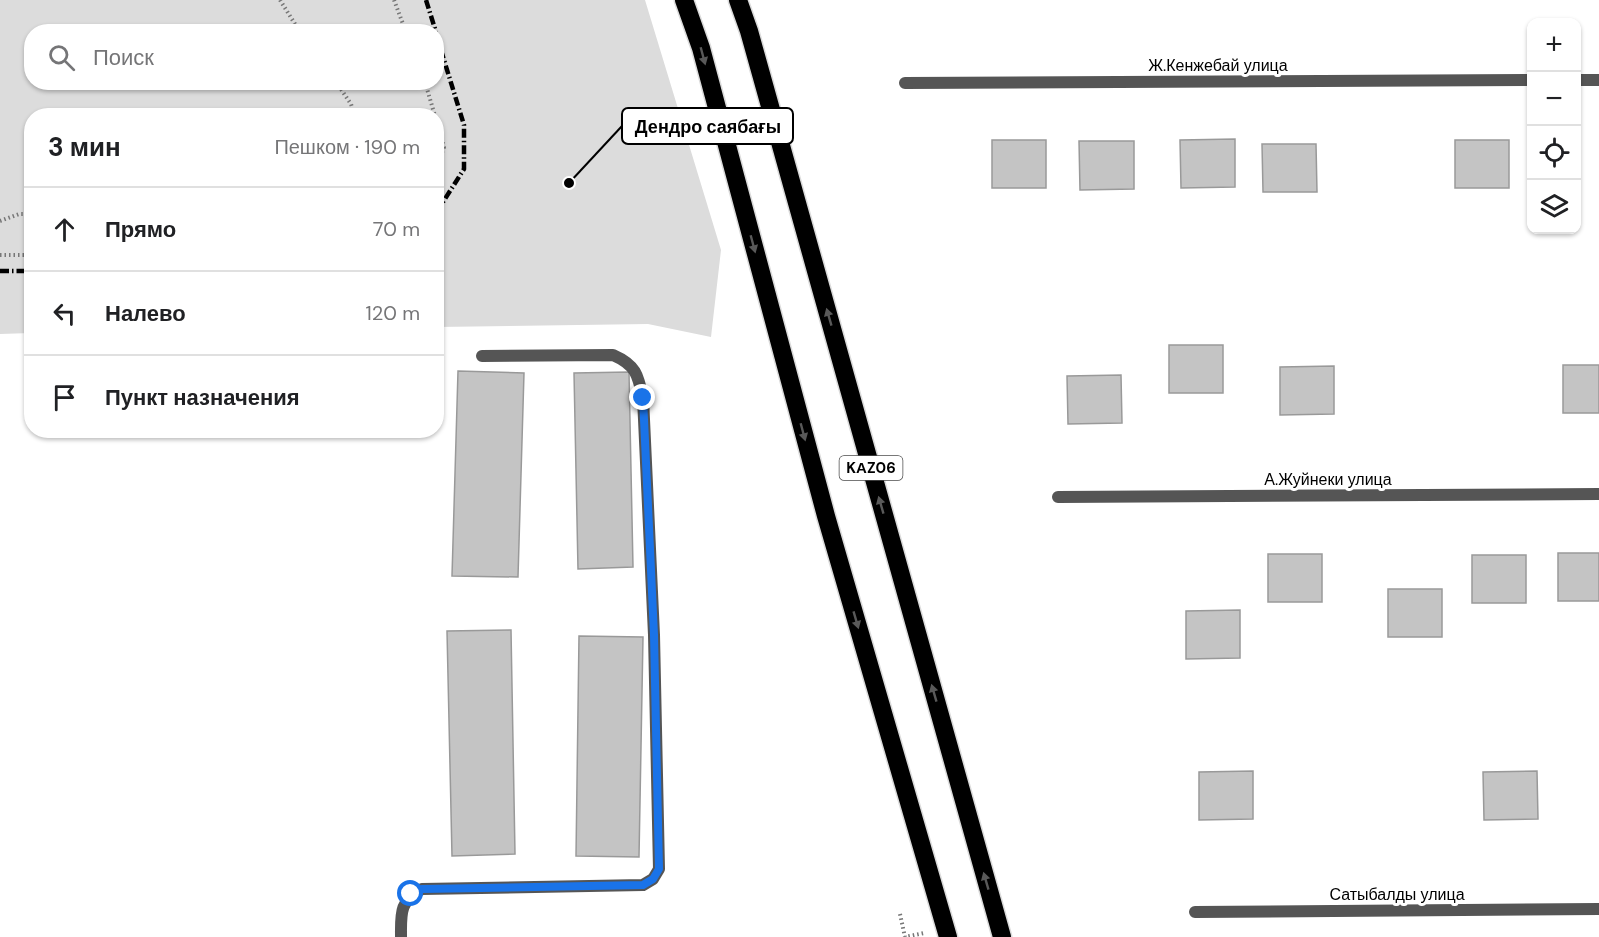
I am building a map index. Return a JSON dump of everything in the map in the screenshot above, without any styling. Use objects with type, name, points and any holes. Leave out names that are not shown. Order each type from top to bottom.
[{"type":"highway","name":"KАZ06","points":[[684,0],[700,48],[826,516],[947,933]]},
{"type":"highway","name":"KАZ06","points":[[739,0],[1002,937]]},
{"type":"street","name":"Ж.Кенжебай улица","points":[[905,83],[1527,80]]},
{"type":"street","points":[[1581,80],[1599,80]]},
{"type":"street","points":[[401,937],[403,904],[411,894],[422,889],[643,885],[653,879],[659,869],[654,623],[643,398],[639,377],[626,360],[613,355],[482,356]]},
{"type":"street","name":"А.Жуйнеки улица","points":[[1058,497],[1599,494]]},
{"type":"street","name":"Сатыбалды улица","points":[[1195,912],[1599,909]]},
{"type":"path","points":[[280,0],[295,24]]},
{"type":"path","points":[[394,0],[403,24]]},
{"type":"path","points":[[341,90],[352,108]]},
{"type":"path","points":[[427,90],[433,108]]},
{"type":"path","points":[[0,222],[24,214]]},
{"type":"path","points":[[0,255],[24,255]]},
{"type":"path","points":[[900,914],[905,937],[947,933]]},
{"type":"shaded area","points":[[0,0],[645,0],[721,250],[711,337],[648,324],[444,327],[444,108],[24,108],[24,333],[0,334]]},
{"type":"building","points":[[1235,139],[1235,187],[1181,188],[1180,140]]},
{"type":"building","points":[[992,140],[1046,140],[1046,188],[992,188]]},
{"type":"building","points":[[1455,140],[1509,140],[1509,188],[1455,188]]},
{"type":"building","points":[[1079,141],[1134,141],[1134,189],[1080,190]]},
{"type":"building","points":[[1262,144],[1316,144],[1317,192],[1263,192]]},
{"type":"building","points":[[1169,345],[1223,345],[1223,393],[1169,393]]},
{"type":"building","points":[[1563,365],[1599,365],[1599,413],[1563,413]]},
{"type":"building","points":[[1334,366],[1334,414],[1280,415],[1280,367]]},
{"type":"building","points":[[458,371],[524,373],[518,577],[452,576]]},
{"type":"building","points":[[629,372],[633,567],[578,569],[574,373]]},
{"type":"building","points":[[1121,375],[1122,423],[1068,424],[1067,376]]},
{"type":"building","points":[[1558,553],[1599,553],[1599,601],[1558,601]]},
{"type":"building","points":[[1268,554],[1322,554],[1322,602],[1268,602]]},
{"type":"building","points":[[1472,555],[1526,555],[1526,603],[1472,603]]},
{"type":"building","points":[[1388,589],[1442,589],[1442,637],[1388,637]]},
{"type":"building","points":[[1240,610],[1240,658],[1186,659],[1186,611]]},
{"type":"building","points":[[511,630],[515,854],[452,856],[447,631]]},
{"type":"building","points":[[579,636],[643,637],[639,857],[576,856]]},
{"type":"building","points":[[1253,771],[1253,819],[1199,820],[1199,772]]},
{"type":"building","points":[[1537,771],[1538,819],[1484,820],[1483,772]]},
{"type":"railway","points":[[426,0],[434,24]]},
{"type":"railway","points":[[444,60],[464,125],[464,169],[444,200]]},
{"type":"railway","points":[[0,271],[24,271]]},
{"type":"place","name":"Дендро саябағы","points":[[569,183]]},
{"type":"route","points":[[411,894],[422,889],[643,885],[653,879],[659,869],[654,635],[643,398]]}]
